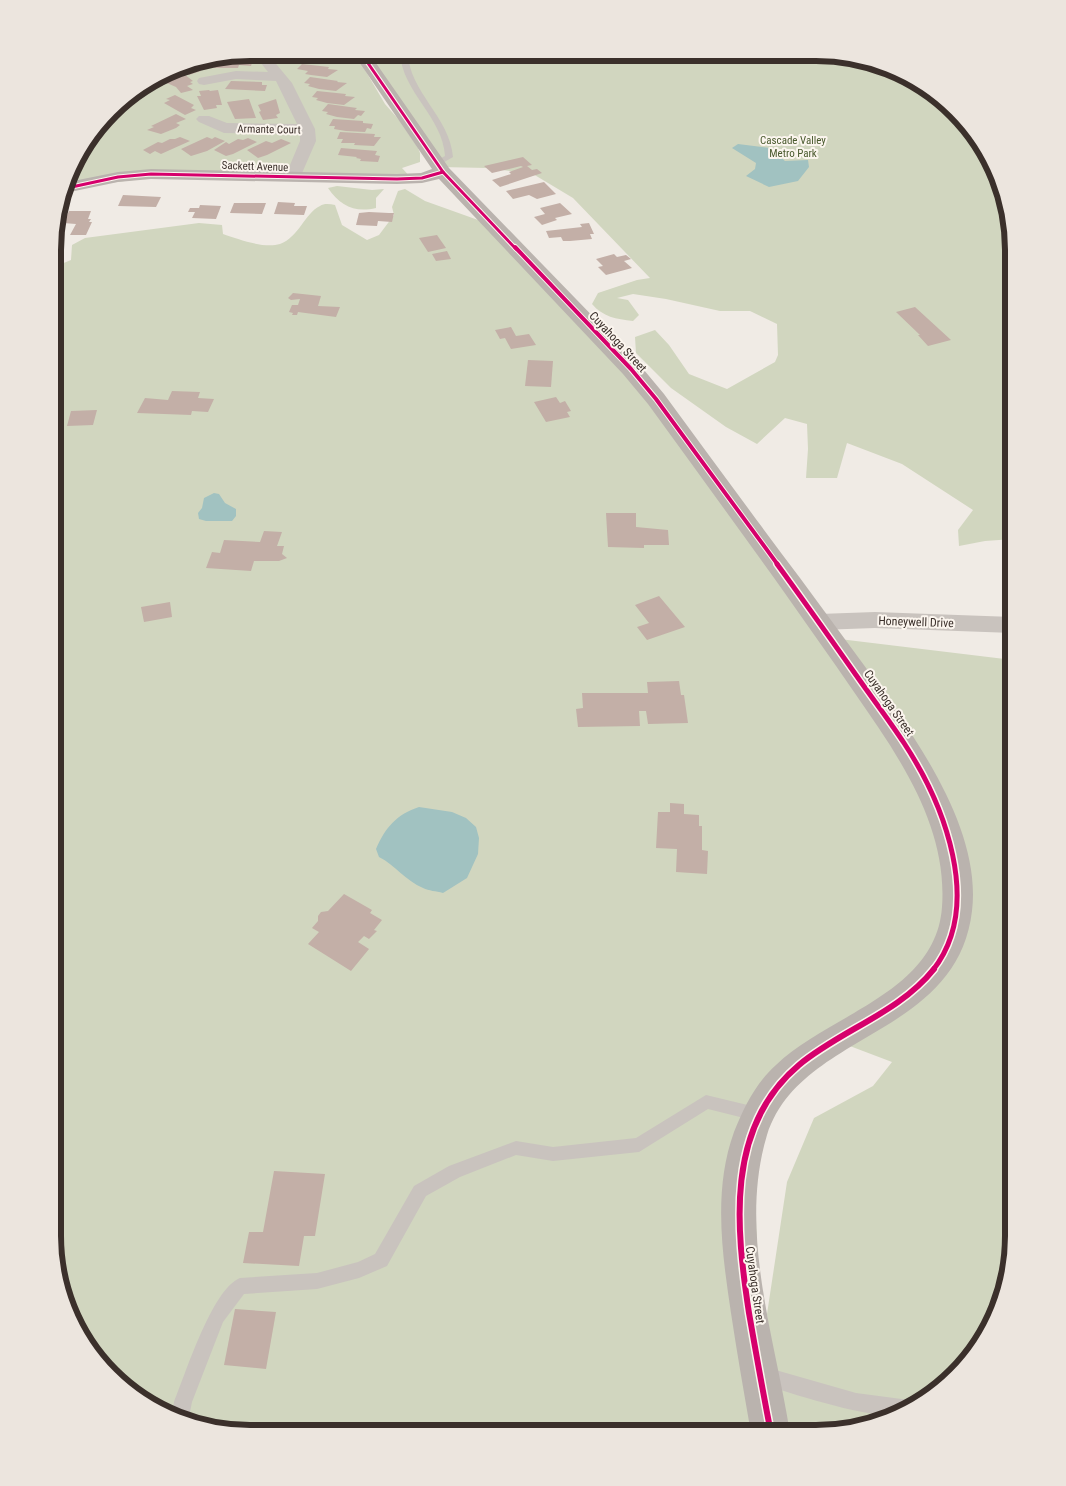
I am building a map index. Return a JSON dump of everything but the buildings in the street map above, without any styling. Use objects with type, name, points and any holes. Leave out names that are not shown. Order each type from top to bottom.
[{"type":"street","points":[[267,61],[280,77],[307,129],[308,141],[293,177]]},
{"type":"street","name":"Cuyahoga Street","points":[[366,61],[439,167],[634,372],[702,460],[905,744],[927,783],[948,834],[955,862],[958,897],[956,919],[949,942],[937,966],[921,983],[900,999],[803,1060],[780,1081],[752,1132],[744,1162],[738,1238],[770,1425]]},
{"type":"street","points":[[204,81],[236,75],[280,77]]},
{"type":"street","name":"Armante Court","points":[[204,119],[224,128],[307,129]]},
{"type":"street","name":"Sackett Avenue","points":[[72,187],[118,177],[152,174],[412,179],[422,178],[439,167]]},
{"type":"street","name":"Honeywell Drive","points":[[819,622],[875,620],[1005,625]]},
{"type":"lane","points":[[405,61],[406,71],[427,102],[450,148],[448,157],[439,167]]},
{"type":"lane","points":[[181,1412],[183,1402],[217,1316],[240,1286],[317,1281],[359,1270],[381,1260],[420,1191],[455,1171],[516,1148],[553,1154],[639,1145],[706,1102],[760,1115]]},
{"type":"lane","points":[[760,1374],[856,1402],[895,1407]]},
{"type":"green space","points":[[250,61],[360,61],[385,104],[399,120],[420,153],[420,162],[402,168],[412,179],[183,174],[72,187],[81,166],[100,135],[135,100],[166,81],[189,71],[225,63]]},
{"type":"green space","name":"Cascade Valley Metro Park","points":[[367,61],[816,61],[841,63],[877,71],[921,93],[958,126],[973,145],[995,189],[1001,213],[1005,250],[1005,540],[959,546],[958,530],[973,510],[902,464],[847,443],[837,478],[806,478],[807,424],[785,418],[757,444],[726,427],[671,388],[636,353],[635,337],[655,330],[669,345],[689,374],[727,389],[775,362],[778,355],[777,324],[750,311],[720,311],[633,294],[617,298],[628,300],[639,315],[633,321],[605,315],[592,304],[598,293],[637,280],[650,278],[573,198],[533,174],[487,168],[440,167]]},
{"type":"green space","points":[[337,186],[372,190],[384,189],[376,198],[376,208],[361,210],[343,204],[328,188]]},
{"type":"green space","points":[[405,189],[425,201],[492,225],[631,369],[831,638],[1005,659],[1005,1236],[1001,1273],[995,1297],[985,1320],[966,1351],[931,1386],[900,1405],[877,1415],[841,1423],[781,1425],[767,1314],[787,1182],[814,1118],[873,1086],[892,1062],[834,1040],[752,1132],[764,1398],[769,1425],[250,1425],[213,1421],[189,1415],[166,1405],[135,1386],[100,1351],[81,1320],[71,1297],[63,1261],[61,1236],[61,264],[71,260],[72,245],[85,238],[199,223],[222,225],[223,234],[251,243],[280,244],[287,241],[297,231],[315,209],[325,204],[335,205],[342,225],[367,240],[379,235],[394,215],[392,207],[398,191]]},
{"type":"water","points":[[738,144],[770,148],[785,161],[808,160],[809,167],[798,181],[769,187],[746,176],[755,169],[756,163],[732,148]]},
{"type":"water","points":[[214,493],[219,494],[225,503],[236,509],[236,516],[232,521],[206,521],[199,519],[198,513],[202,508],[204,498]]},
{"type":"water","points":[[419,807],[452,812],[466,818],[476,827],[479,838],[478,854],[467,878],[443,893],[417,885],[379,857],[376,849],[383,835],[398,818]]},
{"type":"cycle path","points":[[367,61],[443,172],[631,369],[656,399],[819,622],[905,744],[932,795],[952,852],[957,881],[957,910],[951,938],[937,965],[906,996],[841,1036],[799,1065],[766,1101],[751,1133],[741,1184],[739,1244],[752,1333],[769,1425]]},
{"type":"cycle path","points":[[72,187],[118,177],[151,174],[397,179],[422,178],[443,172]]}]
